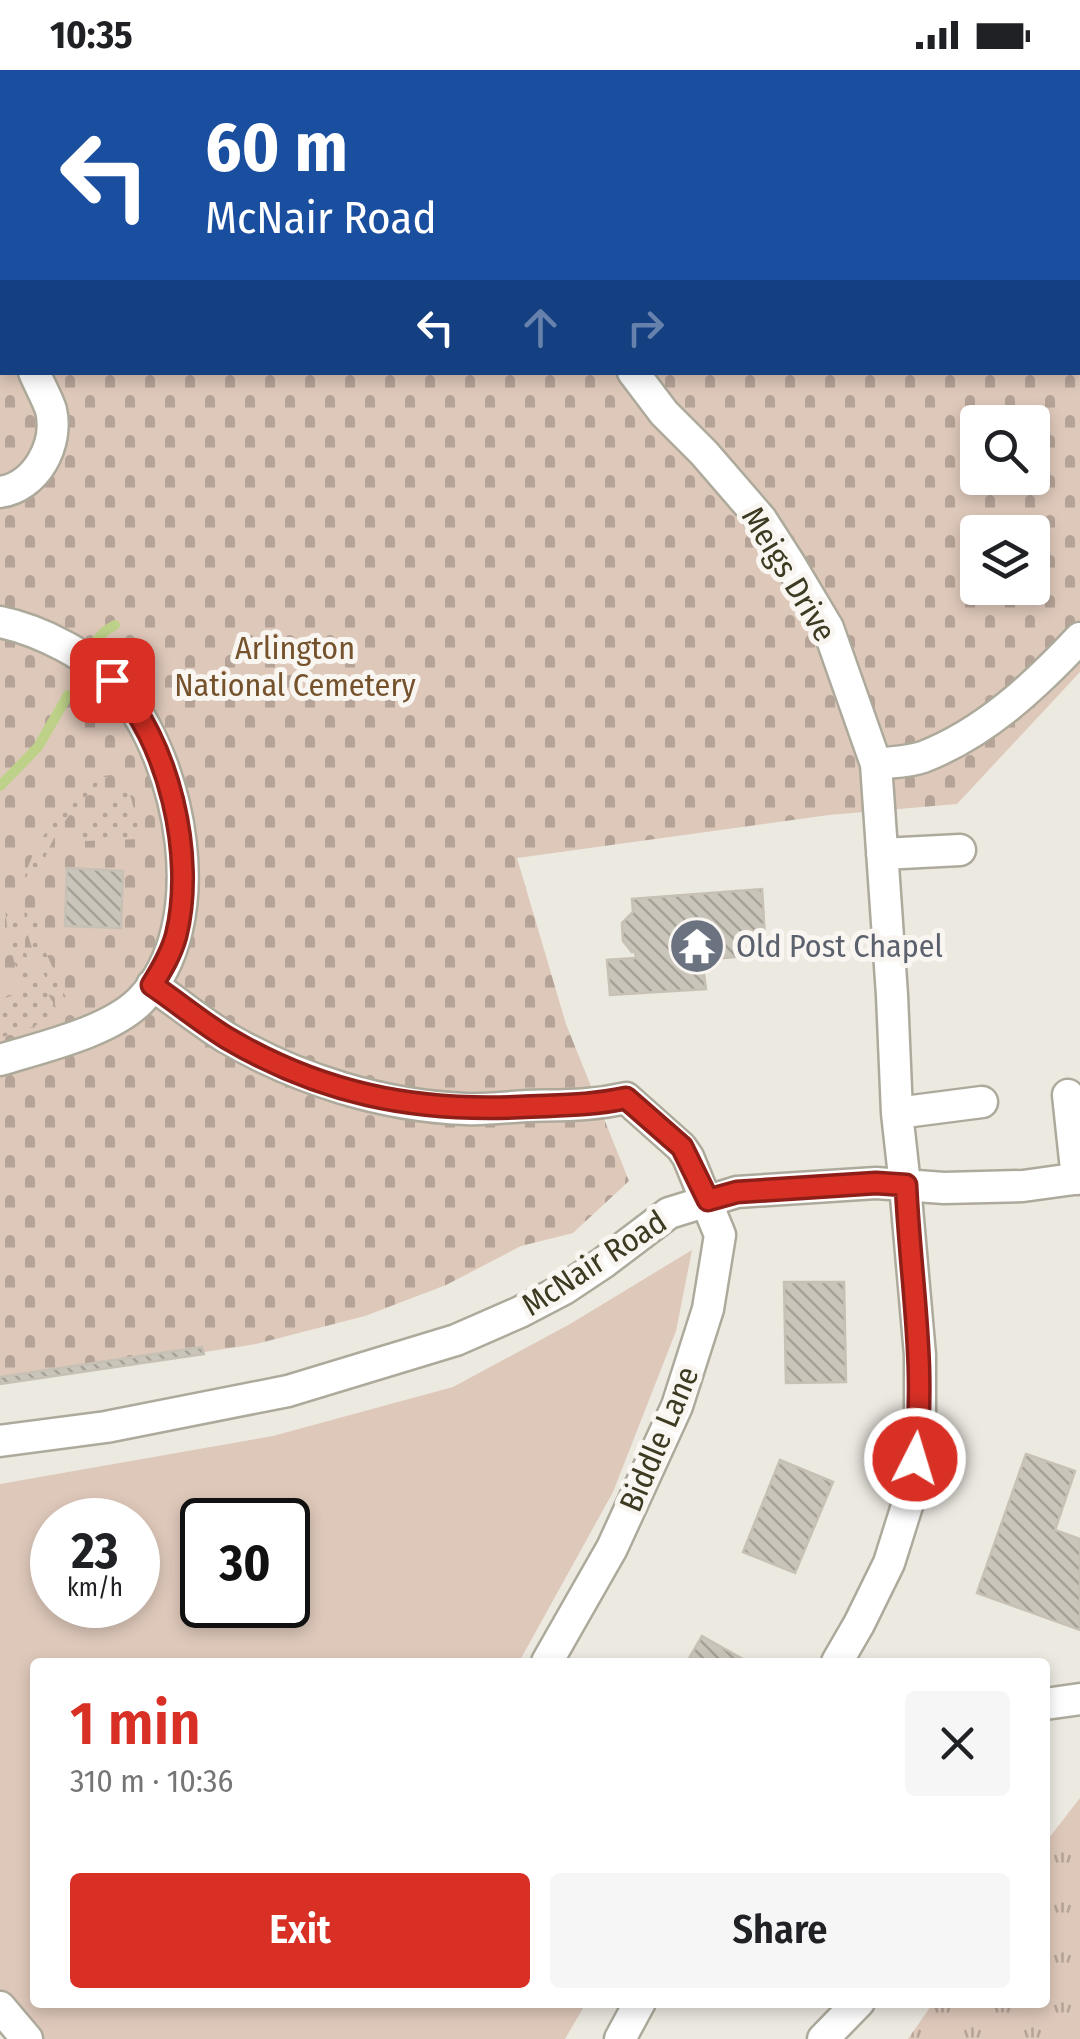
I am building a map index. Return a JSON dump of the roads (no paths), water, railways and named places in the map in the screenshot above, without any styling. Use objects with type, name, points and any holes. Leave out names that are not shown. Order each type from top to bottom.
[{"type":"street","points":[[0,492],[27,480],[45,460],[51,441],[51,412],[35,375]]},
{"type":"street","name":"Meigs Drive","points":[[635,375],[664,413],[761,519],[788,560],[828,628],[876,764],[896,1113],[920,1355],[920,1426],[910,1493],[889,1563],[839,1658]]},
{"type":"street","points":[[0,622],[48,639],[90,662],[112,680],[138,714],[156,750],[171,797],[182,859],[178,928],[168,958],[136,1004],[111,1022],[0,1060]]},
{"type":"street","points":[[876,764],[920,758],[966,736],[1012,704],[1080,638]]},
{"type":"street","points":[[882,854],[960,850]]},
{"type":"street","name":"Biddle Lane","points":[[152,985],[256,1054],[309,1077],[378,1098],[469,1109],[593,1105],[626,1098],[682,1147],[720,1235],[708,1309],[677,1406],[612,1548],[549,1658]]},
{"type":"street","points":[[1068,1095],[1079,1178]]},
{"type":"street","points":[[896,1113],[982,1102]]},
{"type":"street","name":"McNair Road","points":[[0,1440],[106,1426],[288,1391],[456,1340],[564,1289],[662,1217],[737,1192],[876,1183],[944,1188],[1022,1186],[1079,1178]]},
{"type":"street","points":[[1050,1703],[1080,1699]]},
{"type":"street","points":[[0,2007],[27,2039]]},
{"type":"street","points":[[620,2039],[637,2008]]},
{"type":"street","points":[[823,2039],[853,2008]]},
{"type":"waterway","points":[[96,641],[115,625]]},
{"type":"waterway","points":[[0,786],[38,747],[68,695]]},
{"type":"place","name":"Old Post Chapel","points":[[697,946]]},
{"type":"park label","name":"Arlington National Cemetery","points":[[295,666]]}]
